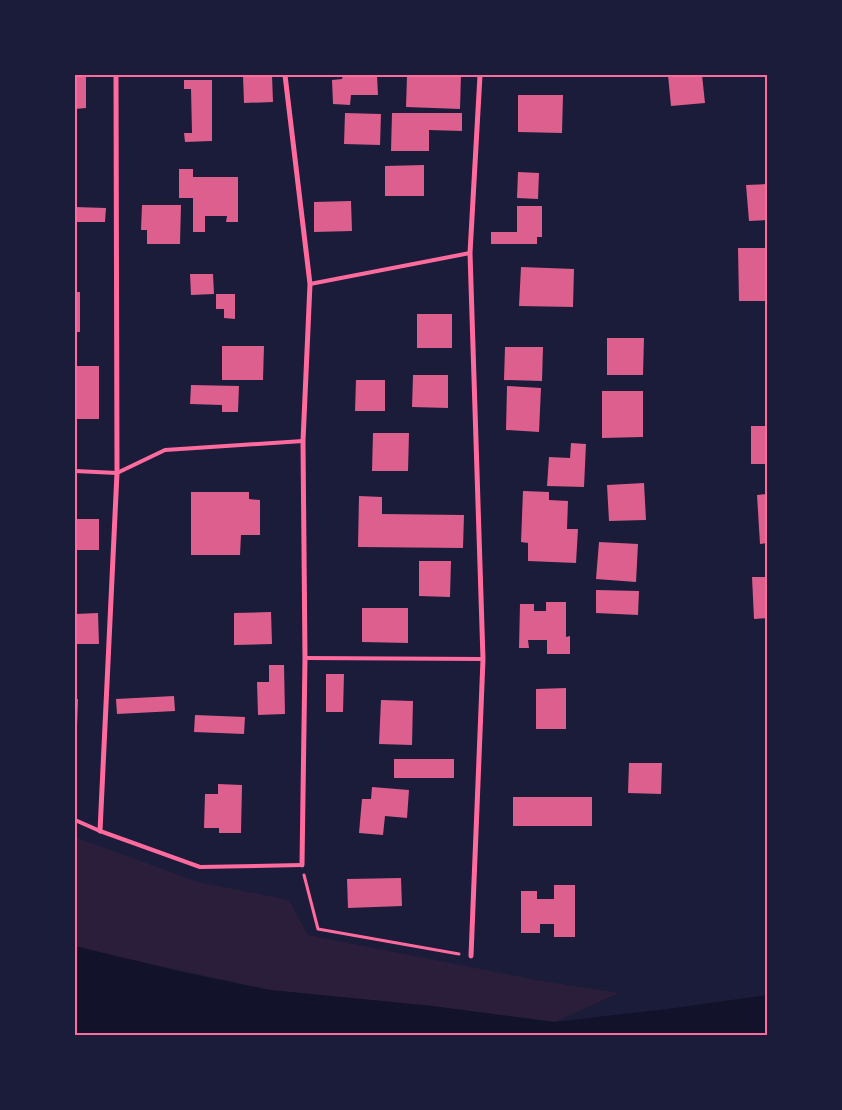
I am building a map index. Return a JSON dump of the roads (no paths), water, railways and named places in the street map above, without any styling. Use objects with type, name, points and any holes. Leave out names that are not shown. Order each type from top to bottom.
[{"type":"street","points":[[100,831],[116,473],[116,75]]},
{"type":"street","points":[[285,75],[310,284],[303,441],[305,658],[302,865]]},
{"type":"street","points":[[471,956],[483,660],[470,253],[480,75]]},
{"type":"lane","points":[[310,284],[470,253]]},
{"type":"lane","points":[[75,471],[116,473],[165,450],[303,441]]},
{"type":"lane","points":[[305,658],[483,660]]},
{"type":"lane","points":[[75,820],[200,867],[302,865]]}]
